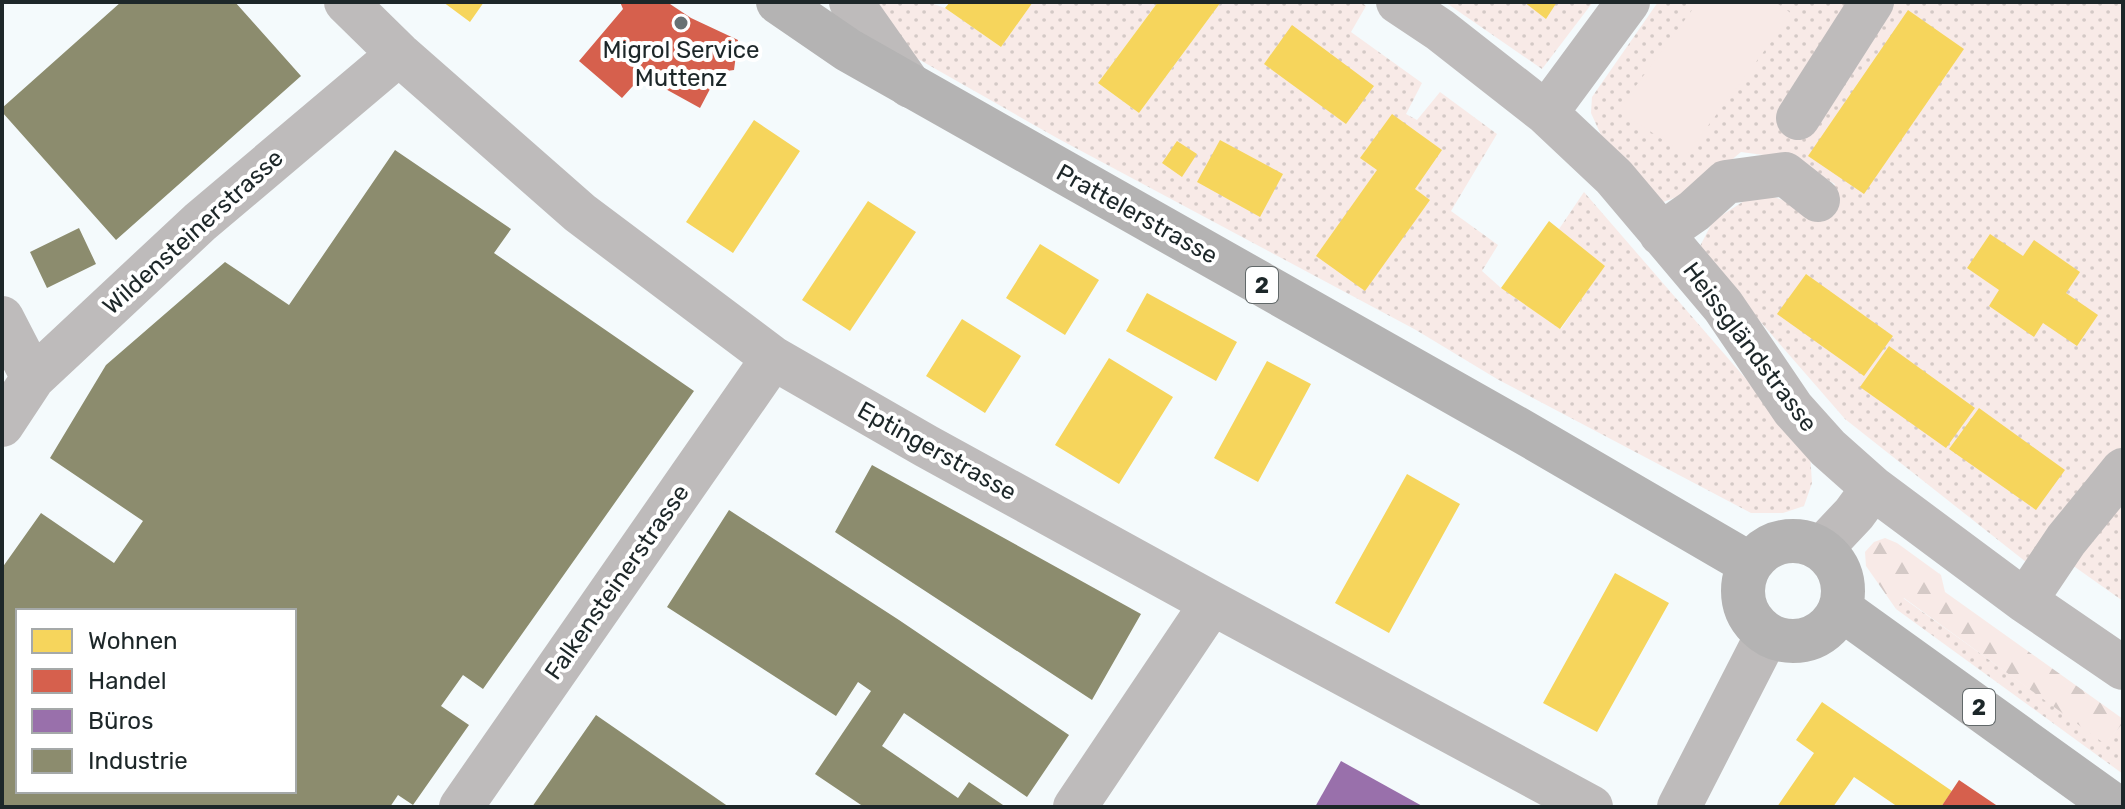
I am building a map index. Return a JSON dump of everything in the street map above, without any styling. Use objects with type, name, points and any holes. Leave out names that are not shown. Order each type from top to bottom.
[{"type":"main road","name":"Prattelerstrasse","points":[[778,2],[848,50],[910,86],[1518,429],[1750,564]]},
{"type":"main road","points":[[1807,542],[1821,549],[1834,560],[1841,575],[1844,592],[1841,609],[1834,622],[1810,639],[1796,642],[1781,641],[1767,635],[1755,624],[1744,603],[1744,579],[1750,564],[1761,552],[1775,544],[1807,542]]},
{"type":"main road","name":"2","points":[[1841,609],[2116,807]]},
{"type":"street","name":"Eptingerstrasse","points":[[346,2],[399,54],[580,213],[773,358],[1212,603],[1591,807]]},
{"type":"street","points":[[851,2],[910,86]]},
{"type":"street","name":"Heissgländstrasse","points":[[1398,2],[1440,30],[1546,113],[1614,177],[1723,306],[1793,409],[1828,448],[1873,488],[2025,601],[2123,668]]},
{"type":"street","points":[[1546,113],[1628,2]]},
{"type":"street","points":[[1798,118],[1872,2]]},
{"type":"street","name":"Wildensteinerstrasse","points":[[2,425],[33,378],[200,222],[399,54]]},
{"type":"street","points":[[1661,234],[1694,211],[1726,182],[1785,174],[1818,200]]},
{"type":"street","points":[[2,318],[33,378]]},
{"type":"street","name":"Falkensteinerstrasse","points":[[461,807],[773,358]]},
{"type":"street","points":[[2025,601],[2066,540],[2123,470]]},
{"type":"street","points":[[1821,549],[1873,488]]},
{"type":"street","points":[[1075,807],[1212,603]]},
{"type":"street","points":[[1679,807],[1767,635]]},
{"type":"green space","points":[[861,2],[928,2],[945,8],[1001,47],[1033,2],[1158,2],[1098,83],[1139,113],[1221,2],[1361,2],[1366,6],[1351,32],[1422,83],[1406,114],[1417,120],[1440,92],[1497,134],[1451,211],[1498,245],[1482,271],[1501,288],[1561,329],[1604,266],[1559,229],[1584,192],[1810,453],[1812,483],[1804,506],[1783,513],[1751,513],[1497,379],[1416,330],[1057,138],[890,43]]},
{"type":"green space","points":[[1445,2],[1593,2],[1542,69]]},
{"type":"green space","points":[[1658,2],[2123,2],[2123,601],[2041,543],[2026,562],[1845,419],[1698,250],[1713,221],[1758,192],[1789,202],[1816,217],[1835,184],[1792,159],[1741,152],[1697,189],[1661,203],[1601,135],[1591,113],[1592,97]]},
{"type":"green space","points":[[1698,2],[1775,2],[1792,14],[1686,155],[1618,110]]},
{"type":"green space","points":[[1885,538],[1897,543],[1941,575],[1945,592],[2123,719],[2123,723],[2105,744],[1904,598],[1896,609],[1866,566],[1865,552],[1874,542]]},
{"type":"green space","points":[[1903,598],[2105,743],[2123,723],[2123,774],[1896,609]]},
{"type":"building: Wohnen","points":[[443,2],[484,2],[470,22]]},
{"type":"building: Wohnen","points":[[950,2],[1033,2],[1001,47],[945,8]]},
{"type":"building: Wohnen","points":[[1158,2],[1221,2],[1139,113],[1098,83]]},
{"type":"building: Wohnen","points":[[1524,2],[1557,2],[1546,19]]},
{"type":"building: Wohnen","points":[[1908,10],[1964,49],[1864,194],[1808,156]]},
{"type":"building: Wohnen","points":[[1292,25],[1374,86],[1346,124],[1264,64]]},
{"type":"building: Wohnen","points":[[1392,114],[1442,150],[1415,189],[1430,200],[1365,291],[1316,256],[1377,170],[1360,158]]},
{"type":"building: Wohnen","points":[[754,120],[800,151],[733,253],[686,222]]},
{"type":"building: Wohnen","points":[[1220,140],[1283,174],[1260,217],[1197,182]]},
{"type":"building: Wohnen","points":[[1177,141],[1197,154],[1182,177],[1162,163]]},
{"type":"building: Wohnen","points":[[868,201],[916,232],[850,331],[802,300]]},
{"type":"building: Wohnen","points":[[1549,221],[1605,266],[1560,329],[1501,288]]},
{"type":"building: Wohnen","points":[[1990,234],[2023,256],[2034,240],[2080,272],[2066,293],[2098,315],[2077,346],[2043,323],[2034,337],[1989,306],[1999,290],[1967,268]]},
{"type":"building: Wohnen","points":[[1040,244],[1099,280],[1065,335],[1006,298]]},
{"type":"building: Wohnen","points":[[1806,274],[1893,336],[1864,376],[1777,314]]},
{"type":"building: Wohnen","points":[[1147,293],[1237,342],[1216,381],[1126,331]]},
{"type":"building: Wohnen","points":[[962,319],[1021,356],[985,413],[926,376]]},
{"type":"building: Wohnen","points":[[1889,346],[1975,408],[1946,448],[1860,387]]},
{"type":"building: Wohnen","points":[[1109,358],[1173,397],[1119,484],[1055,445]]},
{"type":"building: Wohnen","points":[[1267,361],[1311,384],[1258,482],[1214,458]]},
{"type":"building: Wohnen","points":[[1979,408],[2065,470],[2036,510],[1949,449]]},
{"type":"building: Wohnen","points":[[1407,474],[1460,504],[1389,633],[1335,603]]},
{"type":"building: Wohnen","points":[[1615,573],[1669,603],[1597,732],[1543,703]]},
{"type":"building: Wohnen","points":[[1822,702],[1952,791],[1941,807],[1898,807],[1854,777],[1833,807],[1777,807],[1814,753],[1796,740]]},
{"type":"building: Handel","points":[[620,2],[667,2],[691,18],[738,40],[734,70],[719,72],[700,108],[642,76],[622,98],[579,61],[623,9]]},
{"type":"building: Handel","points":[[1959,780],[1999,807],[1941,807]]},
{"type":"building: Büros","points":[[1341,761],[1424,807],[1315,807]]},
{"type":"building: Industrie","points":[[121,2],[235,2],[301,76],[116,240],[2,112],[2,108]]},
{"type":"building: Industrie","points":[[395,150],[511,229],[494,253],[694,391],[483,689],[463,675],[441,706],[469,725],[413,805],[398,795],[390,807],[2,807],[2,568],[41,513],[114,563],[143,521],[50,458],[106,365],[225,262],[289,305]]},
{"type":"building: Industrie","points":[[79,228],[96,264],[47,288],[30,252]]},
{"type":"building: Industrie","points":[[872,465],[1141,614],[1092,700],[835,532]]},
{"type":"building: Industrie","points":[[729,510],[1069,735],[1027,797],[904,713],[882,746],[958,798],[969,782],[1006,807],[864,807],[815,774],[871,691],[858,682],[836,716],[667,607]]},
{"type":"building: Industrie","points":[[596,715],[729,807],[532,807]]},
{"type":"place","name":"Migrol Service Muttenz","points":[[681,23]]}]
